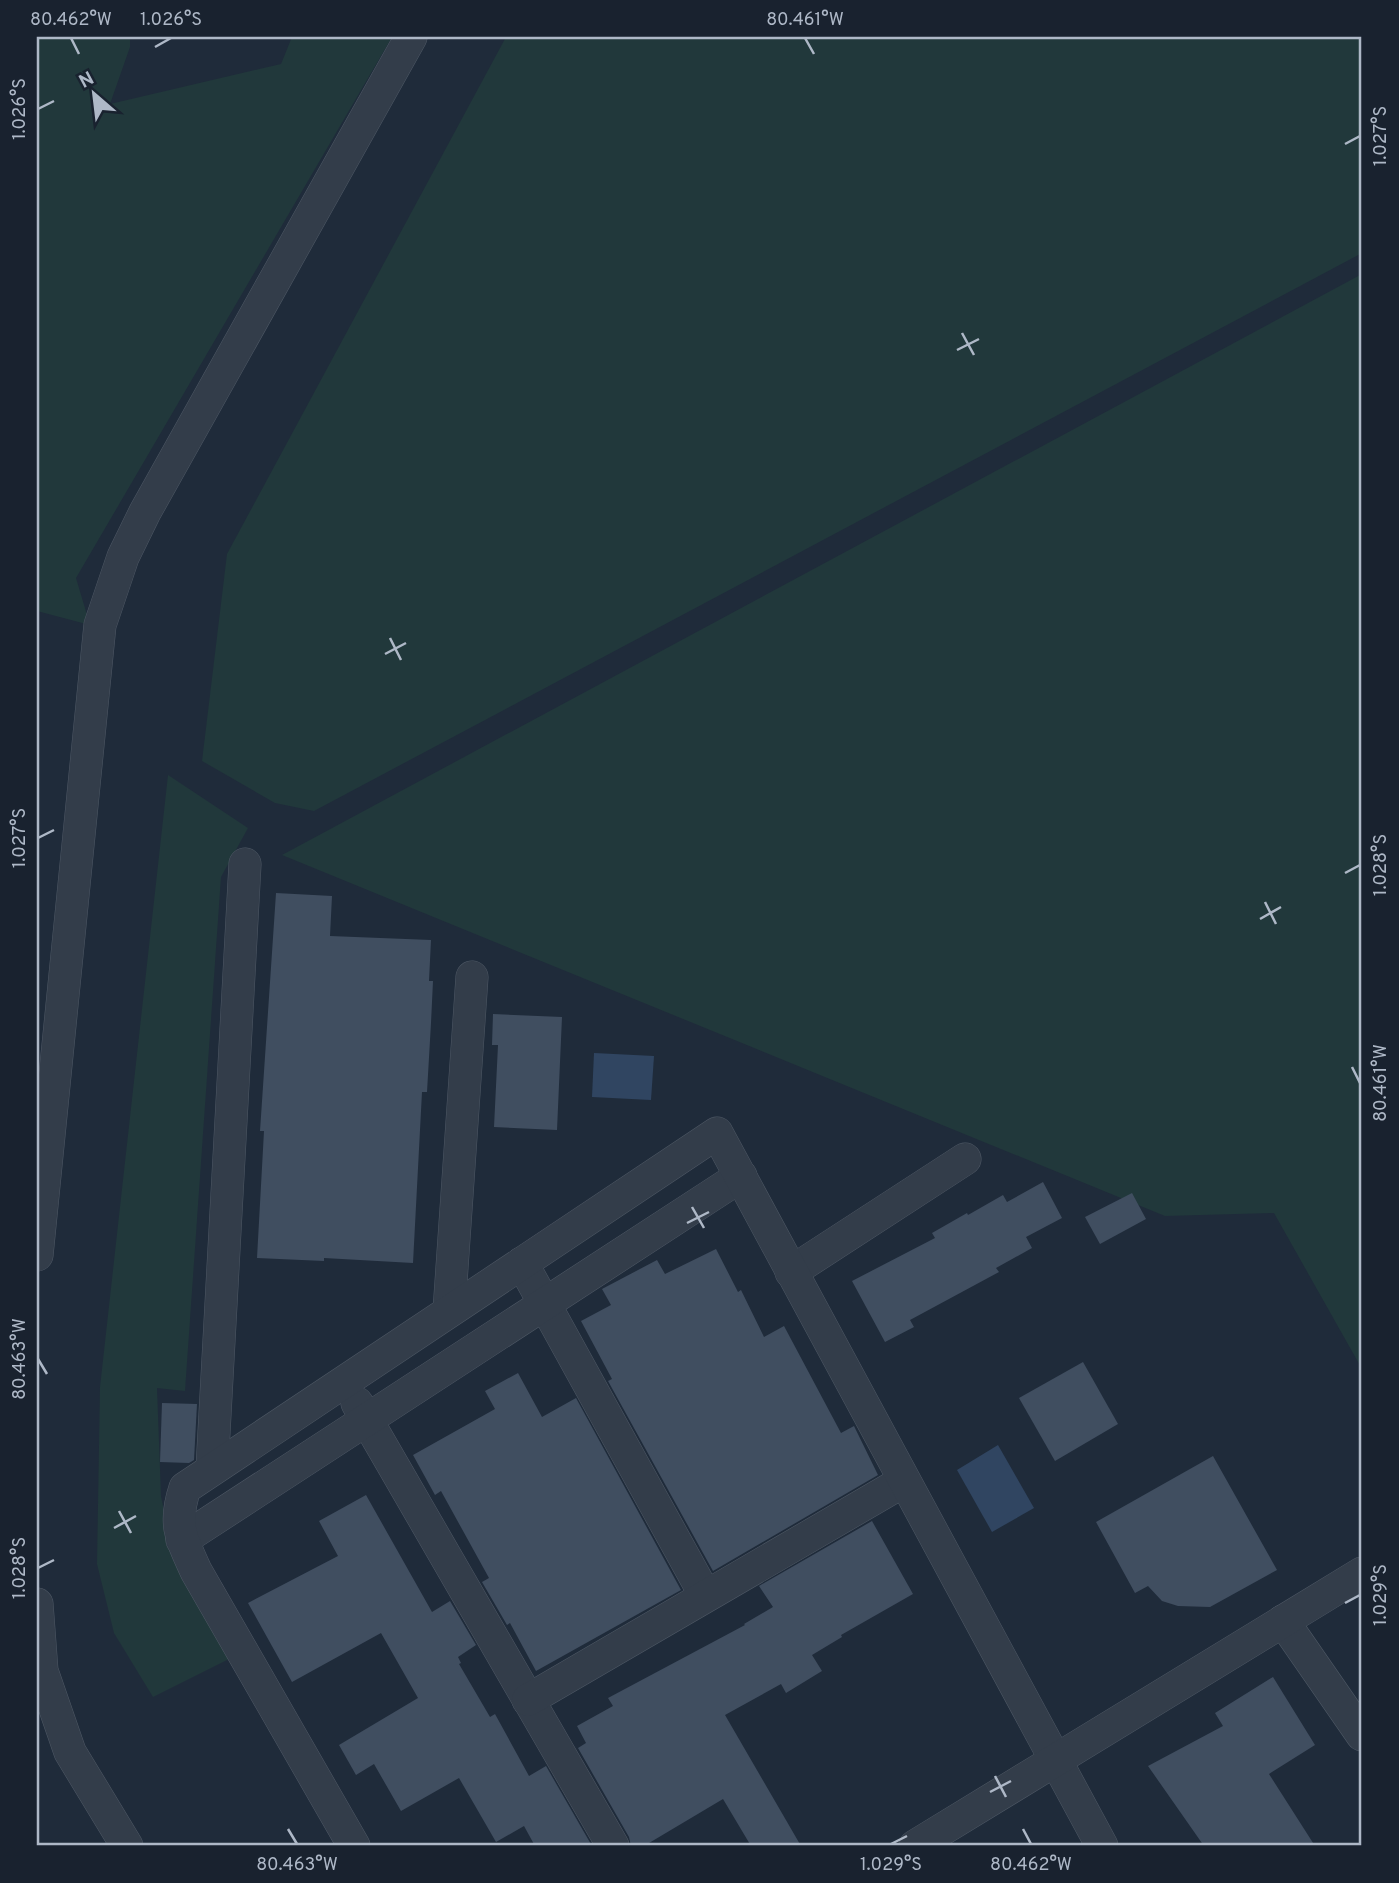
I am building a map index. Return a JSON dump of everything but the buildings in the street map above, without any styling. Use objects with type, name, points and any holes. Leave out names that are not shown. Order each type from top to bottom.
[{"type":"street","points":[[37,1255],[100,625],[123,557],[145,512],[411,37]]},
{"type":"street","points":[[212,1469],[245,864]]},
{"type":"street","points":[[449,1311],[472,977]]},
{"type":"street","points":[[354,1846],[196,1571],[182,1540],[178,1509],[185,1488],[717,1133],[1101,1846]]},
{"type":"street","points":[[791,1272],[965,1159]]},
{"type":"street","points":[[182,1540],[741,1176]]},
{"type":"street","points":[[522,1263],[705,1595]]},
{"type":"street","points":[[345,1380],[613,1846]]},
{"type":"street","points":[[528,1700],[904,1482]]},
{"type":"street","points":[[915,1846],[1362,1573]]},
{"type":"street","points":[[37,1604],[42,1671],[70,1752],[127,1846]]},
{"type":"street","points":[[1283,1621],[1362,1735]]},
{"type":"green space","points":[[37,37],[130,37],[130,47],[110,104],[281,64],[292,37],[392,37],[76,578],[90,625],[37,611]]},
{"type":"green space","points":[[506,37],[1362,37],[1362,253],[314,811],[275,803],[202,761],[227,554]]},
{"type":"green space","points":[[1362,274],[1362,1369],[1274,1213],[1165,1216],[282,855]]},
{"type":"green space","points":[[168,775],[248,828],[221,877],[185,1391],[157,1388],[161,1496],[171,1546],[229,1659],[153,1697],[114,1633],[97,1564],[100,1387]]},
{"type":"water","points":[[594,1053],[654,1056],[651,1100],[592,1097]]},
{"type":"water","points":[[998,1445],[1034,1508],[992,1532],[957,1470]]}]
